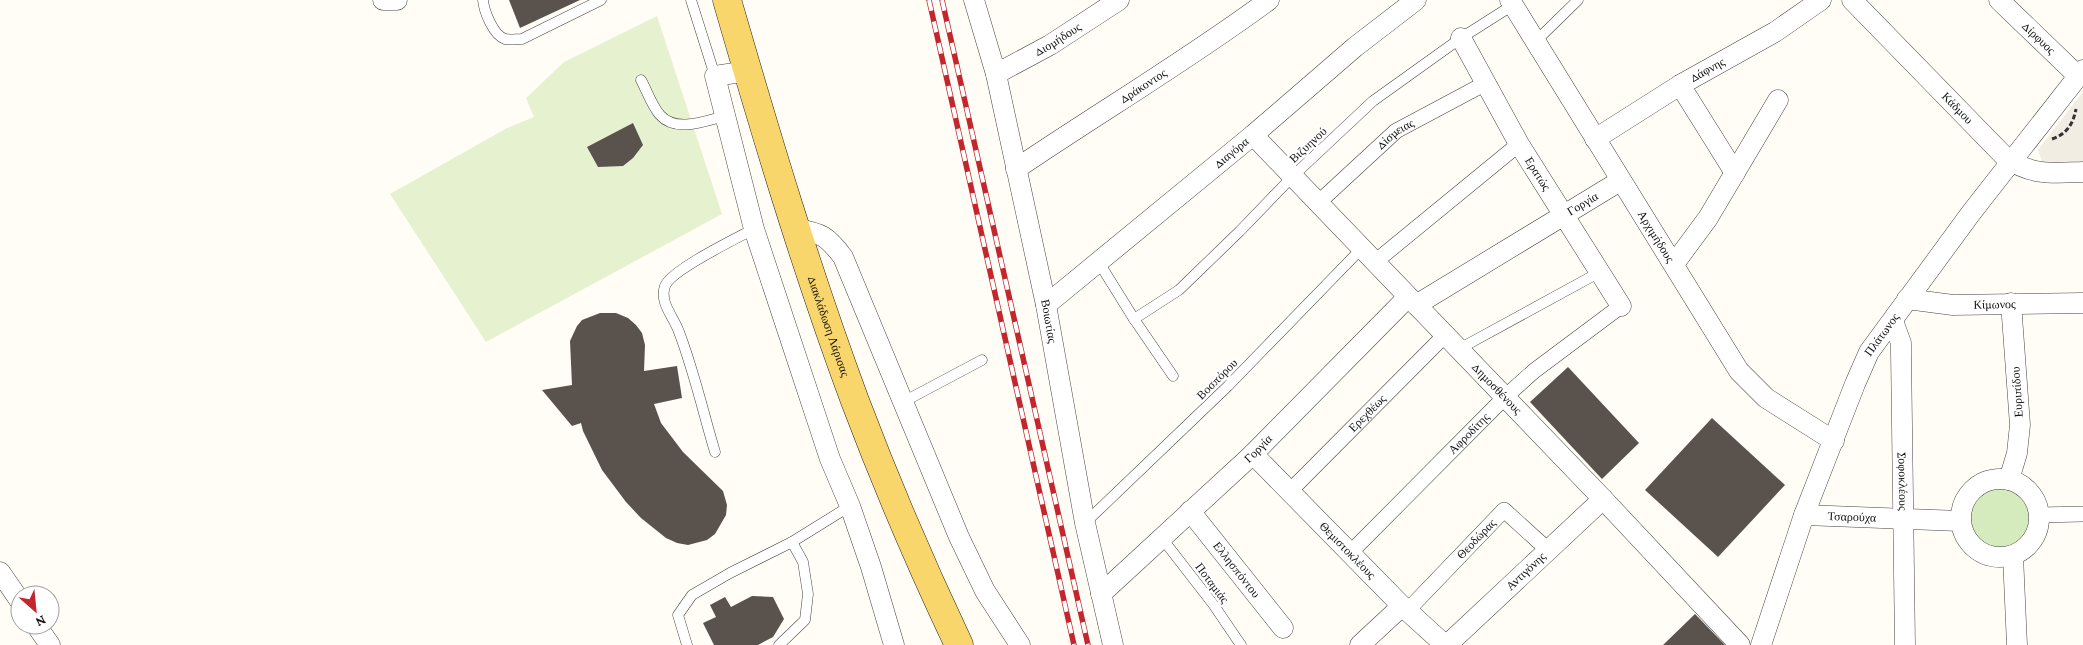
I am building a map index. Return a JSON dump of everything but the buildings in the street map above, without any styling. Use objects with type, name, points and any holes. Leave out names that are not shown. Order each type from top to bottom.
[{"type":"main road","name":"Διακλάδωση Λάρισας","points":[[727,0],[796,230],[856,402],[900,512],[959,645]]},
{"type":"street","points":[[383,0],[397,0]]},
{"type":"street","name":"Βοιωτίας","points":[[974,0],[996,74],[1046,305],[1085,523],[1113,645]]},
{"type":"street","name":"Διομήδους","points":[[996,74],[1050,46],[1119,0]]},
{"type":"street","name":"Δράκοντος","points":[[1016,169],[1095,116],[1174,67],[1269,0]]},
{"type":"street","name":"Διαγόρα","points":[[1046,305],[1253,135],[1355,47],[1416,0]]},
{"type":"street","name":"Δάφνης","points":[[1595,139],[1680,85],[1775,32],[1820,0]]},
{"type":"street","name":"Κάδμου","points":[[1852,0],[1996,150],[2012,162],[2032,172],[2083,172]]},
{"type":"street","name":"Δίρφυος","points":[[1999,0],[2081,73]]},
{"type":"street","name":"Αρχιμήδους","points":[[1511,2],[1620,181],[1745,378],[1766,398],[1834,441]]},
{"type":"street","name":"Ερατώς","points":[[1461,38],[1519,144],[1565,214],[1621,306]]},
{"type":"street","points":[[748,71],[715,76],[725,116],[754,230],[830,459],[850,506],[871,568],[894,645]]},
{"type":"street","name":"Πλάτωνος","points":[[1761,645],[1804,515],[1869,352],[2081,73]]},
{"type":"street","name":"Δίσμειας","points":[[1318,203],[1396,131],[1486,83]]},
{"type":"street","points":[[1680,85],[1735,173]]},
{"type":"street","points":[[1674,264],[1708,218],[1778,100]]},
{"type":"street","name":"Δημοσθένους","points":[[1253,135],[1603,498],[1740,645]]},
{"type":"street","points":[[1368,255],[1519,144]]},
{"type":"street","name":"Γοργία","points":[[1101,594],[1253,454],[1412,301],[1620,181]]},
{"type":"street","points":[[796,230],[818,233],[829,240],[843,257],[959,537],[985,591],[1020,645]]},
{"type":"street","name":"Κίμωνος","points":[[1907,300],[1953,305],[2083,302]]},
{"type":"street","name":"Ευριπίδου","points":[[2009,480],[2018,453],[2020,425],[2011,303]]},
{"type":"street","name":"Αφροδίτης","points":[[1350,554],[1505,397],[1555,353],[1621,306]]},
{"type":"street","name":"Σοφοκλέους","points":[[1892,321],[1898,334],[1902,352],[1905,645]]},
{"type":"street","name":"Ερεχθέως","points":[[1289,492],[1452,342]]},
{"type":"street","name":"Θεμιστοκλέους","points":[[1253,454],[1350,554],[1446,645]]},
{"type":"street","points":[[1989,480],[2009,480],[2022,486],[2031,494],[2039,515],[2035,537],[2028,546],[2013,556],[1995,558],[1982,554],[1971,546],[1963,534],[1960,521],[1963,505],[1971,491],[1979,484],[1989,480]]},
{"type":"street","name":"Αντιγόνης","points":[[1446,645],[1603,498]]},
{"type":"street","name":"Θεοδώρας","points":[[1405,608],[1504,510],[1548,550]]},
{"type":"street","name":"Ελλησπόντου","points":[[1190,511],[1283,628]]},
{"type":"street","points":[[2039,515],[2083,514]]},
{"type":"street","name":"Τσαρούχα","points":[[1804,515],[1960,521]]},
{"type":"street","points":[[2013,556],[2018,645]]},
{"type":"street","points":[[0,572],[10,586]]},
{"type":"street","points":[[1360,645],[1405,608]]},
{"type":"lane","points":[[483,0],[496,32],[503,38],[511,40],[522,39],[601,0]]},
{"type":"lane","points":[[691,0],[715,76]]},
{"type":"lane","points":[[1535,42],[1578,0]]},
{"type":"lane","name":"Βιζυηνού","points":[[1134,319],[1179,290],[1240,231],[1292,176],[1373,101],[1511,2]]},
{"type":"lane","points":[[641,80],[660,115],[672,123],[693,124],[725,116]]},
{"type":"lane","points":[[715,452],[679,331],[666,302],[666,284],[680,270],[754,230]]},
{"type":"lane","name":"Βοσπόρου","points":[[1085,523],[1368,255]]},
{"type":"lane","points":[[1098,261],[1134,319],[1173,376]]},
{"type":"lane","name":"Ερεχθέως","points":[[1452,342],[1600,272]]},
{"type":"lane","points":[[903,402],[982,360]]},
{"type":"lane","points":[[687,645],[678,615],[692,595],[730,572],[792,542],[850,506]]},
{"type":"lane","name":"Ποταμιάς","points":[[1161,537],[1213,604],[1241,645]]},
{"type":"lane","points":[[779,645],[805,620],[808,594],[803,562],[792,542]]},
{"type":"path","points":[[2045,142],[2060,136],[2069,128],[2074,120],[2077,105]]},
{"type":"green space","points":[[657,16],[722,214],[486,342],[390,194],[507,128],[534,117],[526,98],[564,62]]},
{"type":"green space","points":[[1993,486],[2005,486],[2017,491],[2027,501],[2032,513],[2030,532],[2017,547],[2005,552],[1993,552],[1981,547],[1971,537],[1966,525],[1966,513],[1971,501],[1981,491]]},
{"type":"shaded area","points":[[2083,92],[2083,169],[2043,164],[2038,150]]},
{"type":"railway","points":[[929,0],[1074,645]]},
{"type":"railway","points":[[942,0],[1088,645]]}]
